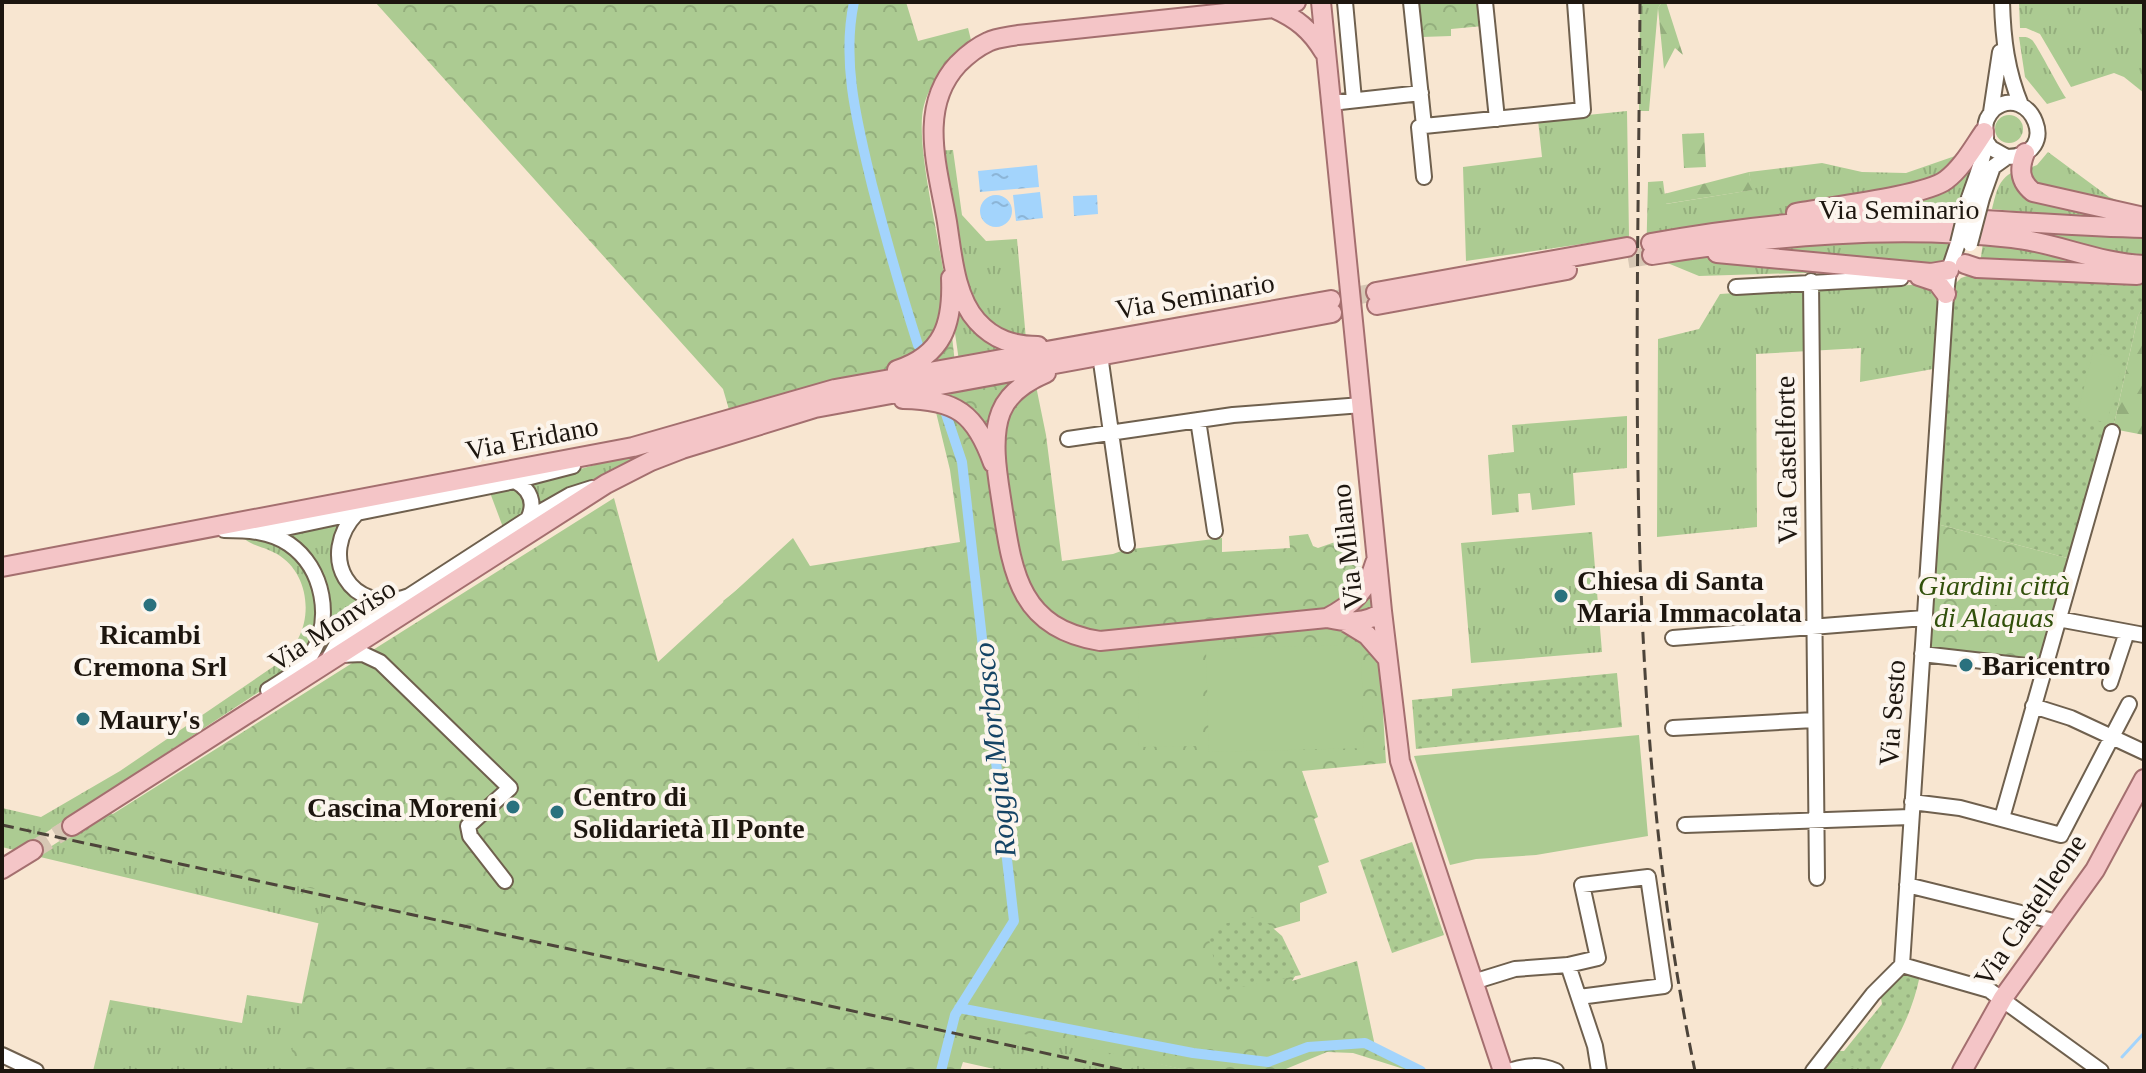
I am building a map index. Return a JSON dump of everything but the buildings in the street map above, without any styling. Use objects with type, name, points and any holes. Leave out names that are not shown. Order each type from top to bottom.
[{"type":"main road","points":[[1069,354],[1003,341],[971,314],[960,288],[932,130],[935,102],[948,75],[966,56],[988,42],[1018,35],[1273,8],[1295,10],[1307,17],[1318,4]]},
{"type":"main road","name":"Via Milano","points":[[1318,4],[1400,761],[1473,982],[1506,1071]]},
{"type":"main road","points":[[1295,10],[1326,56]]},
{"type":"main road","points":[[1707,233],[1931,187],[1949,178],[1985,136]]},
{"type":"main road","points":[[2016,155],[2022,178],[2033,192],[2144,217]]},
{"type":"main road","name":"Via Seminario","points":[[2144,228],[1934,218],[1830,220],[1707,233],[1652,249],[1687,250],[1818,236],[1905,233],[2013,238],[2110,262],[2144,265]]},
{"type":"main road","points":[[835,389],[909,366],[938,344],[950,312],[949,235]]},
{"type":"main road","points":[[1687,250],[1931,278],[1952,279],[1977,268],[2144,275]]},
{"type":"main road","points":[[1376,298],[1628,253]]},
{"type":"main road","name":"Via Seminario","points":[[1069,354],[1331,307]]},
{"type":"main road","points":[[1069,354],[1028,381],[1007,400],[1000,414],[997,432],[997,473],[1012,566],[1023,593],[1038,612],[1063,631],[1100,641],[1338,616],[1367,620],[1382,611]]},
{"type":"main road","name":"Via Eridano","points":[[2,567],[607,452],[685,434],[835,389],[1069,354]]},
{"type":"main road","name":"Via Eridano","points":[[625,473],[682,449],[789,415],[1069,354]]},
{"type":"main road","points":[[861,399],[933,400],[949,405],[963,413],[981,432],[997,473]]},
{"type":"main road","name":"Via Monviso","points":[[72,826],[625,473]]},
{"type":"main road","points":[[1338,616],[1363,591],[1377,558]]},
{"type":"main road","points":[[1338,616],[1367,635],[1387,659]]},
{"type":"main road","name":"Via Castelleone","points":[[1962,1071],[2003,998],[2095,870],[2144,779]]},
{"type":"main road","points":[[2,869],[33,850]]},
{"type":"street","points":[[1345,2],[1354,100]]},
{"type":"street","points":[[1411,2],[1424,126]]},
{"type":"street","points":[[1485,2],[1497,119]]},
{"type":"street","points":[[1424,177],[1419,127],[1583,110],[1575,2]]},
{"type":"street","points":[[1976,198],[1993,167],[2033,146],[2038,131],[2034,116],[2021,105],[2008,70],[2002,2]]},
{"type":"street","points":[[1976,198],[1985,123],[1991,112],[2003,36]]},
{"type":"street","points":[[1331,103],[1421,93]]},
{"type":"street","points":[[1991,112],[2005,104],[2021,105]]},
{"type":"street","points":[[1985,136],[1991,148],[2016,155]]},
{"type":"street","name":"Via Sesto","points":[[1902,965],[1924,618],[1952,279],[1976,198]]},
{"type":"street","points":[[1736,287],[1897,273]]},
{"type":"street","name":"Via Castelforte","points":[[1811,281],[1817,878]]},
{"type":"street","points":[[1101,362],[1127,545]]},
{"type":"street","points":[[1068,439],[1198,420],[1362,405]]},
{"type":"street","points":[[1198,420],[1215,531]]},
{"type":"street","points":[[2002,818],[2112,432]]},
{"type":"street","points":[[262,533],[515,481],[581,464],[607,452]]},
{"type":"street","points":[[515,481],[531,496],[532,508],[528,519]]},
{"type":"street","points":[[505,881],[470,836],[468,826],[510,788],[380,662],[363,654],[332,658],[338,642],[528,519],[570,495],[606,484]]},
{"type":"street","points":[[357,513],[347,523],[339,544],[346,578],[361,595],[371,600],[392,602],[409,596]]},
{"type":"street","points":[[184,532],[239,530],[262,533],[290,545],[307,562],[320,589],[324,622],[311,654],[303,664],[234,712],[202,741]]},
{"type":"street","points":[[1673,638],[1924,618]]},
{"type":"street","points":[[2058,619],[2144,635]]},
{"type":"street","points":[[380,662],[377,647],[383,625]]},
{"type":"street","points":[[2110,683],[2127,632]]},
{"type":"street","points":[[1922,654],[2044,668]]},
{"type":"street","points":[[1685,825],[1960,808],[2061,835],[2129,704]]},
{"type":"street","points":[[2033,706],[2071,718],[2144,752]]},
{"type":"street","points":[[1673,728],[1814,720]]},
{"type":"street","points":[[1473,982],[1515,969],[1568,965],[1598,958],[1582,885],[1648,877],[1664,986],[1579,997]]},
{"type":"street","points":[[1907,885],[2057,922]]},
{"type":"street","points":[[1568,965],[1595,1046],[1599,1071]]},
{"type":"street","points":[[1813,1071],[1873,994],[1902,965],[1989,990],[2101,1071]]},
{"type":"street","points":[[2,1055],[34,1070]]},
{"type":"street","points":[[1506,1071],[1531,1066],[1556,1071]]},
{"type":"green space","points":[[375,2],[906,2],[918,41],[968,28],[972,44],[937,78],[927,95],[922,119],[924,158],[946,290],[958,391],[1035,381],[1046,435],[1062,561],[1222,538],[1222,552],[1290,548],[1289,536],[1308,534],[1313,546],[1318,548],[1338,541],[1346,542],[1355,563],[1368,570],[1381,680],[1386,763],[1302,771],[1329,862],[1318,866],[1327,893],[1300,903],[1300,921],[1269,930],[1297,973],[1292,981],[1357,961],[1375,1046],[1430,1071],[1410,1071],[1353,1053],[1327,1052],[1281,1071],[1190,1071],[970,1022],[956,1071],[288,1071],[318,925],[328,892],[78,836],[614,498],[658,662],[793,538],[810,566],[960,542],[950,470],[934,404],[896,367],[822,383],[730,413],[723,389]]},
{"type":"green space","points":[[1418,2],[1481,2],[1483,26],[1451,29],[1451,36],[1422,37]]},
{"type":"green space","points":[[1640,2],[1662,2],[1658,8],[1649,111],[1639,111]]},
{"type":"green space","points":[[1666,2],[1683,55],[1675,48],[1664,69],[1658,8]]},
{"type":"green space","points":[[2019,2],[2144,2],[2144,93],[2114,73],[2071,87],[2040,34],[2020,28]]},
{"type":"green space","points":[[2019,37],[2032,40],[2066,98],[2047,104],[2025,77]]},
{"type":"green space","points":[[1627,111],[1629,237],[1466,261],[1463,167],[1542,157],[1538,120]]},
{"type":"green space","points":[[2009,115],[2019,119],[2023,129],[2019,139],[2009,143],[1999,139],[1995,129],[1999,119]]},
{"type":"green space","points":[[1985,119],[1949,262],[1937,269],[1699,276],[1665,262],[1646,264],[1648,182],[1663,181],[1666,204],[1752,190],[1749,172],[1822,163],[1862,172],[1906,173],[1958,155]]},
{"type":"green space","points":[[1704,133],[1706,167],[1684,168],[1682,134]]},
{"type":"green space","points":[[953,150],[962,215],[986,241],[1017,239],[1030,384],[968,424],[929,151]]},
{"type":"green space","points":[[2048,152],[2109,197],[2134,207],[2035,185],[2024,170],[2037,165]]},
{"type":"green space","points":[[1749,172],[1753,190],[1665,204],[1664,194]]},
{"type":"green space","points":[[2013,172],[2015,180],[2123,219],[1992,209],[2001,183]]},
{"type":"green space","points":[[1988,225],[2144,234],[2144,256],[2110,254]]},
{"type":"green space","points":[[1983,243],[2006,244],[2101,266],[1980,263]]},
{"type":"green space","points":[[1973,274],[2144,283],[2144,305],[2138,316],[2113,429],[2075,560],[1929,522],[1955,284]]},
{"type":"green space","points":[[1938,284],[1933,369],[1860,382],[1861,348],[1756,354],[1757,527],[1657,537],[1658,339],[1699,329],[1720,294]]},
{"type":"green space","points":[[2144,305],[2144,435],[2113,429],[2138,316]]},
{"type":"green space","points":[[2093,352],[2123,360],[2107,423],[2077,415]]},
{"type":"green space","points":[[1627,416],[1627,468],[1573,473],[1575,505],[1532,510],[1530,493],[1518,494],[1519,512],[1492,515],[1488,455],[1514,452],[1512,425]]},
{"type":"green space","points":[[684,440],[609,475],[575,486],[539,507],[532,486],[534,482]]},
{"type":"green space","points":[[510,486],[525,493],[526,514],[504,530],[489,490]]},
{"type":"green space","points":[[345,517],[337,532],[334,548],[340,578],[359,599],[374,604],[392,604],[18,851],[2,847],[2,808],[41,817],[120,771],[283,660],[303,628],[304,592],[287,561],[238,534]]},
{"type":"green space","name":"Giardini città di Alaquas","points":[[1929,522],[2075,560],[2043,667],[1924,652]]},
{"type":"green space","points":[[1592,532],[1602,652],[1471,663],[1461,543]]},
{"type":"green space","points":[[791,547],[969,1018],[1190,1071],[1003,1071],[963,1062],[960,1071],[919,1071],[36,856],[105,812],[561,928],[736,620],[723,601]]},
{"type":"green space","points":[[1978,576],[2024,584],[2020,609],[1975,602]]},
{"type":"green space","points":[[1361,645],[1364,748],[1209,752],[1206,649]]},
{"type":"green space","points":[[1138,648],[1200,648],[1200,746],[1139,747]]},
{"type":"green space","points":[[1617,673],[1622,727],[1416,749],[1412,700],[1452,696],[1452,689]]},
{"type":"green space","points":[[1639,735],[1648,836],[1536,855],[1476,859],[1450,865],[1414,756]]},
{"type":"green space","points":[[1412,842],[1444,935],[1392,953],[1360,860]]},
{"type":"green space","points":[[1259,916],[1282,936],[1301,975],[1222,991],[1206,928]]},
{"type":"green space","points":[[1905,972],[1920,975],[1917,989],[1904,1025],[1879,1071],[1829,1061],[1834,1051],[1844,1051],[1882,1004],[1880,992]]},
{"type":"green space","points":[[247,995],[317,1006],[303,1071],[93,1071],[110,1000],[242,1023]]},
{"type":"green space","points":[[1829,1061],[1856,1066],[1864,1071],[1819,1071]]},
{"type":"water","points":[[1037,165],[1039,187],[980,192],[978,171]]},
{"type":"water","points":[[1040,192],[1043,218],[1016,221],[1013,195]]},
{"type":"water","points":[[996,195],[1007,200],[1012,211],[1007,222],[996,227],[985,222],[980,211],[985,200]]},
{"type":"water","points":[[1097,195],[1098,214],[1074,216],[1073,196]]},
{"type":"waterway","name":"Roggia Morbasco","points":[[854,2],[849,48],[857,117],[872,185],[918,345]]},
{"type":"waterway","name":"Roggia Morbasco","points":[[941,1071],[955,1015],[1014,921],[962,462],[946,414]]},
{"type":"waterway","points":[[959,1008],[1193,1053],[1268,1062],[1308,1047],[1365,1043],[1421,1071]]},
{"type":"waterway","points":[[2122,1057],[2144,1033]]},
{"type":"tunnel","points":[[1628,259],[1652,255]]},
{"type":"tunnel","points":[[1331,300],[1376,292]]},
{"type":"tunnel","points":[[33,850],[72,826]]},
{"type":"railway","points":[[1640,2],[1637,404],[1645,672],[1655,806],[1672,939],[1695,1071]]},
{"type":"railway","points":[[2,825],[1127,1071]]},
{"type":"place","name":"Chiesa di Santa Maria Immacolata","points":[[1561,596]]},
{"type":"place","name":"Ricambi Cremona Srl","points":[[150,605]]},
{"type":"place","name":"Baricentro","points":[[1966,665]]},
{"type":"place","name":"Maury's","points":[[83,719]]},
{"type":"place","name":"Cascina Moreni","points":[[513,807]]},
{"type":"place","name":"Centro di Solidarietà Il Ponte","points":[[557,812]]}]
